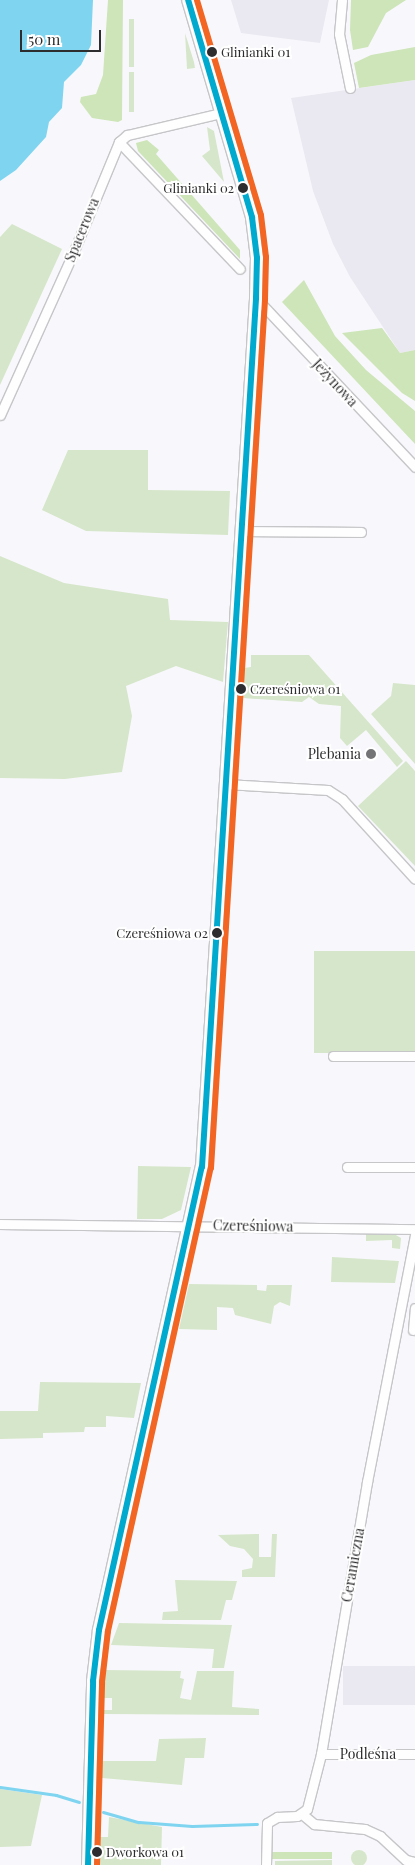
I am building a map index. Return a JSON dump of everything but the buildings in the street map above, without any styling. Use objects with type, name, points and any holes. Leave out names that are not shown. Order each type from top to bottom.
[{"type":"street","points":[[88,1865],[93,1682],[99,1630],[191,1225],[202,1167],[256,298],[252,217],[188,0]]},
{"type":"street","points":[[342,0],[339,34],[350,88]]},
{"type":"street","points":[[221,113],[127,136],[119,142],[240,270]]},
{"type":"street","name":"Spacerowa","points":[[0,415],[71,258],[119,142]]},
{"type":"street","name":"Jeżynowa","points":[[256,298],[415,467]]},
{"type":"street","points":[[242,530],[361,532]]},
{"type":"street","points":[[226,784],[328,790],[342,800],[415,879]]},
{"type":"street","points":[[332,1056],[415,1056]]},
{"type":"street","points":[[347,1167],[415,1167]]},
{"type":"street","name":"Czereśniowa","points":[[0,1224],[415,1229]]},
{"type":"street","name":"Ceramiczna","points":[[302,1814],[307,1809],[321,1754],[396,1330],[415,1235]]},
{"type":"street","points":[[396,1330],[414,1330],[415,1308]]},
{"type":"street","name":"Podleśna","points":[[321,1754],[415,1754]]},
{"type":"street","points":[[266,1865],[267,1823],[271,1818],[302,1814],[314,1824],[365,1829],[380,1836],[406,1860],[415,1862]]},
{"type":"shaded area","points":[[231,0],[329,0],[320,43],[241,33]]},
{"type":"shaded area","points":[[415,80],[415,350],[400,353],[350,277],[333,244],[313,191],[291,98]]},
{"type":"shaded area","points":[[343,1666],[415,1666],[415,1705],[343,1705]]},
{"type":"green space","points":[[108,0],[123,0],[122,120],[118,122],[92,118],[80,102],[81,97],[96,94],[103,75]]},
{"type":"green space","points":[[351,0],[406,0],[386,13],[368,47],[353,50],[350,30]]},
{"type":"green space","points":[[129,19],[134,19],[134,67],[129,67]]},
{"type":"green space","points":[[185,33],[194,62],[195,68],[187,69]]},
{"type":"green space","points":[[415,47],[415,80],[359,88],[354,63],[371,55]]},
{"type":"green space","points":[[129,72],[134,72],[134,112],[129,112]]},
{"type":"green space","points":[[207,127],[214,131],[224,182],[202,156],[210,150]]},
{"type":"green space","points":[[147,140],[159,150],[156,154],[240,250],[240,259],[138,151],[136,143]]},
{"type":"green space","points":[[12,224],[62,249],[0,385],[0,237]]},
{"type":"green space","points":[[304,280],[335,336],[366,370],[415,411],[415,444],[282,302]]},
{"type":"green space","points":[[382,328],[400,353],[415,350],[415,401],[402,393],[342,333]]},
{"type":"green space","points":[[68,450],[148,450],[148,490],[230,491],[228,535],[86,531],[42,510]]},
{"type":"green space","points":[[0,556],[64,583],[168,599],[170,620],[228,622],[223,682],[176,666],[126,686],[132,716],[122,772],[65,779],[0,778]]},
{"type":"green space","points":[[251,655],[309,655],[403,761],[397,767],[366,730],[347,746],[340,738],[341,706],[319,704],[309,697],[302,702],[243,698],[244,668],[251,667]]},
{"type":"green space","points":[[393,683],[415,685],[415,764],[371,714],[391,696]]},
{"type":"green space","points":[[406,761],[415,771],[415,866],[358,806]]},
{"type":"green space","points":[[314,951],[415,951],[415,1053],[314,1053]]},
{"type":"green space","points":[[138,1166],[191,1167],[181,1210],[162,1219],[137,1219]]},
{"type":"green space","points":[[366,1233],[394,1234],[401,1238],[400,1249],[392,1248],[392,1240],[366,1241]]},
{"type":"green space","points":[[332,1257],[399,1261],[395,1283],[331,1282]]},
{"type":"green space","points":[[189,1284],[257,1285],[257,1290],[266,1291],[267,1285],[292,1285],[290,1306],[280,1302],[274,1306],[271,1324],[235,1315],[233,1308],[217,1307],[217,1330],[179,1329]]},
{"type":"green space","points":[[40,1382],[141,1383],[134,1418],[106,1416],[106,1427],[85,1427],[84,1432],[43,1433],[43,1438],[0,1439],[0,1411],[38,1411]]},
{"type":"green space","points":[[259,1534],[259,1557],[271,1557],[272,1534],[277,1534],[275,1577],[242,1577],[242,1570],[252,1568],[253,1559],[244,1549],[230,1546],[218,1535]]},
{"type":"green space","points":[[175,1580],[237,1581],[232,1600],[226,1600],[221,1620],[162,1620],[163,1612],[178,1611]]},
{"type":"green space","points":[[119,1623],[232,1625],[224,1668],[212,1668],[214,1649],[111,1645]]},
{"type":"green space","points":[[105,1670],[181,1671],[180,1678],[184,1679],[180,1698],[191,1700],[197,1671],[234,1671],[232,1707],[259,1709],[259,1715],[103,1714],[103,1710],[112,1710],[112,1698],[104,1698]]},
{"type":"green space","points":[[206,1738],[204,1758],[185,1758],[182,1785],[102,1778],[102,1761],[156,1761],[159,1739]]},
{"type":"green space","points":[[0,1789],[42,1795],[31,1846],[0,1847]]},
{"type":"green space","points":[[109,1817],[162,1827],[161,1865],[98,1865],[99,1837],[108,1837]]},
{"type":"green space","points":[[359,1850],[367,1858],[359,1866],[351,1858]]},
{"type":"green space","points":[[272,1852],[332,1852],[332,1859],[272,1859]]},
{"type":"green space","points":[[332,1860],[332,1865],[275,1865],[275,1861]]},
{"type":"water","points":[[0,0],[93,0],[91,45],[81,65],[64,82],[62,108],[49,122],[46,137],[16,170],[0,181]]},
{"type":"waterway","points":[[0,1787],[56,1795],[79,1802]]},
{"type":"waterway","points":[[103,1812],[139,1822],[192,1826],[257,1824]]},
{"type":"transit line","points":[[88,1865],[93,1681],[99,1630],[202,1167],[256,298],[257,258],[252,217],[188,0]]},
{"type":"transit line","points":[[97,1865],[102,1682],[108,1631],[211,1168],[265,299],[266,257],[261,215],[197,0]]},
{"type":"place","name":"Glinianki 01","points":[[212,52]]},
{"type":"place","name":"Glinianki 02","points":[[243,188]]},
{"type":"place","name":"Czereśniowa 01","points":[[241,689]]},
{"type":"place","name":"Plebania","points":[[371,754]]},
{"type":"place","name":"Czereśniowa 02","points":[[217,933]]},
{"type":"place","name":"Dworkowa 01","points":[[97,1852]]}]
